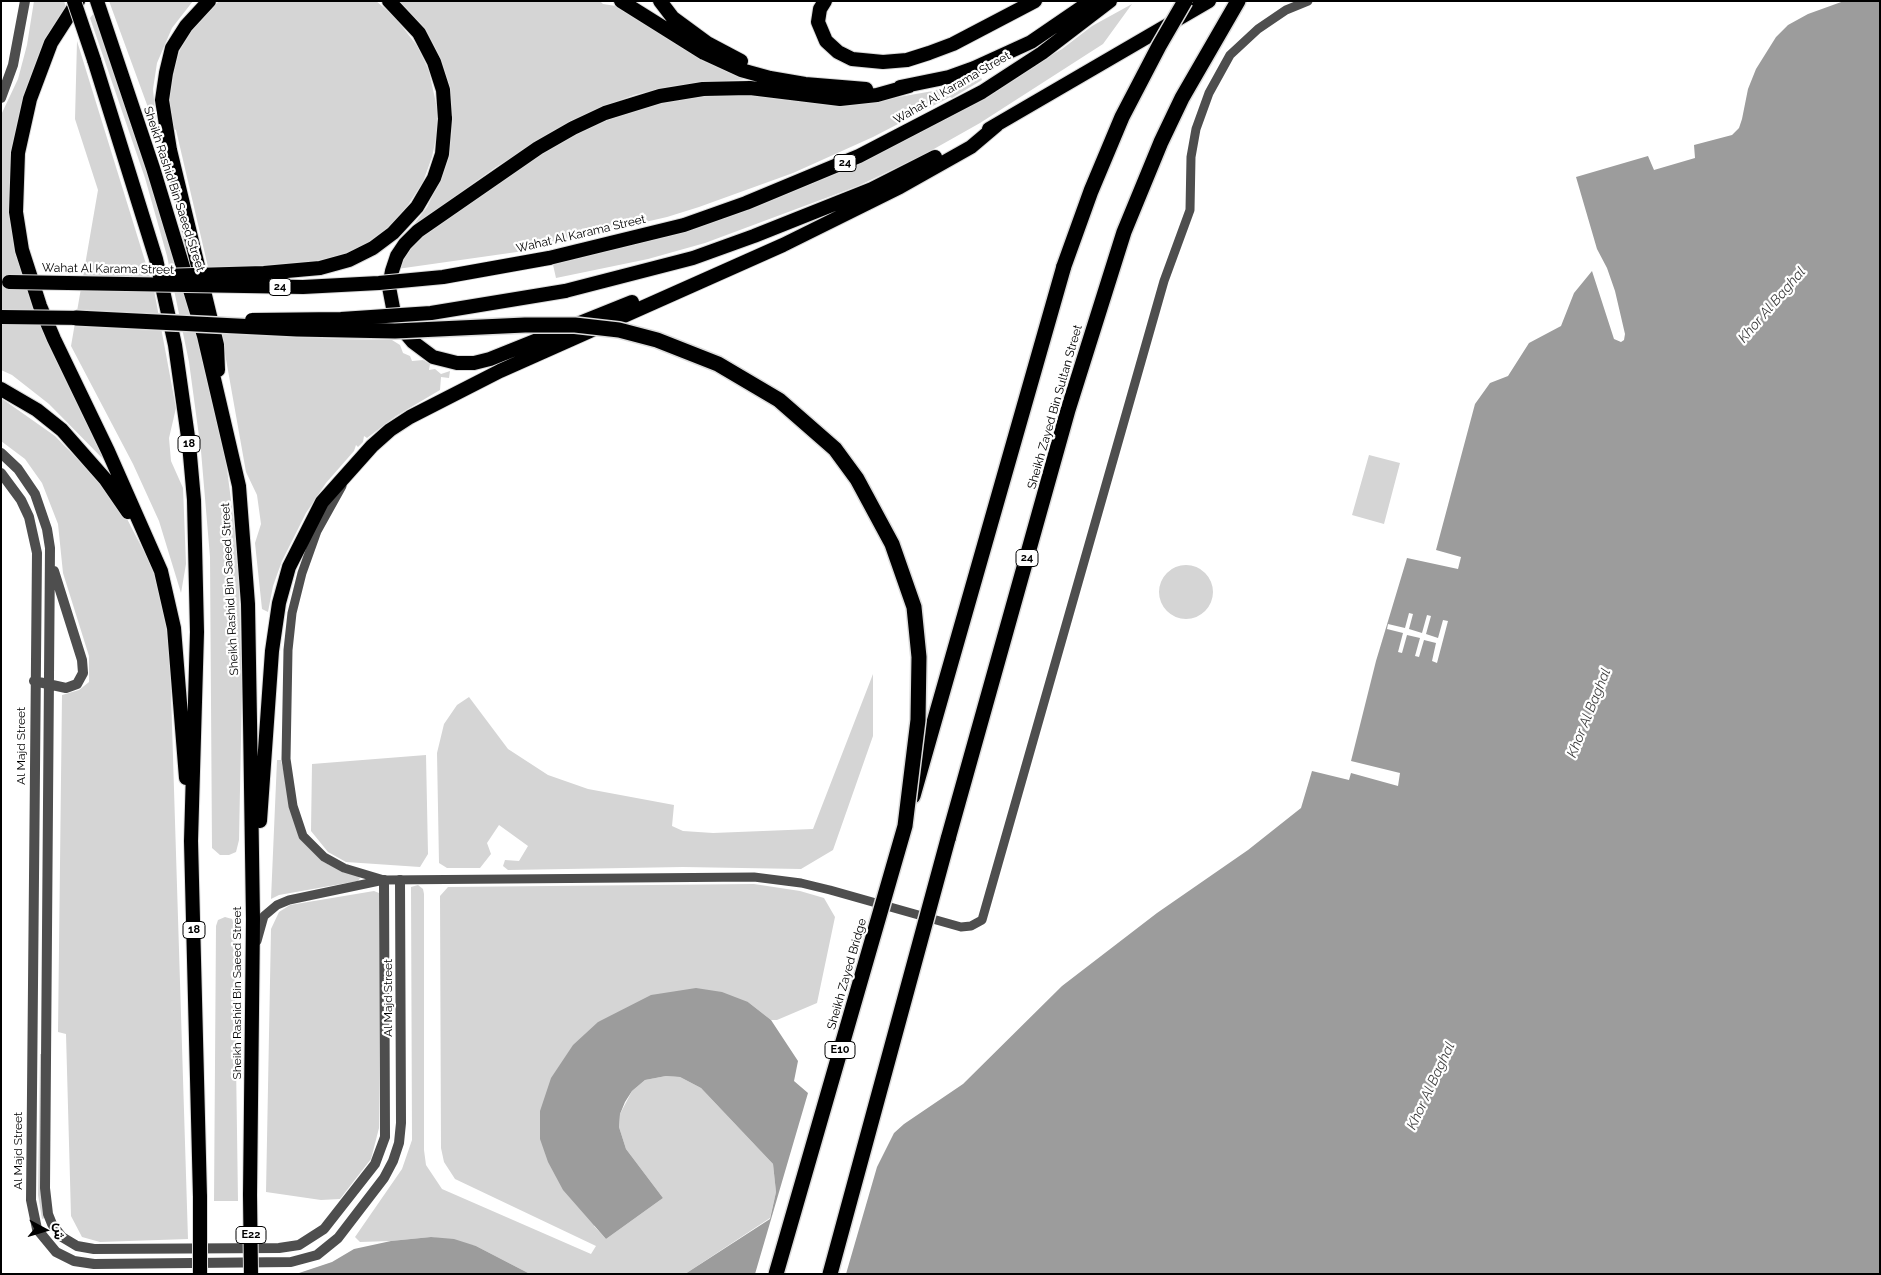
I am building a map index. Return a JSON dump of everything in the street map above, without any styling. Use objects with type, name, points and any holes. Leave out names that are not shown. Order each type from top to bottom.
[{"type":"highway","name":"18","points":[[74,1],[156,259],[175,345],[189,444],[194,500],[197,632],[191,841],[200,1197],[200,1274]]},
{"type":"highway","points":[[78,1],[52,43],[30,99],[18,153],[16,212],[22,250],[40,306],[108,451],[161,571],[174,628],[191,841]]},
{"type":"highway","name":"Sheikh Rashid Bin Saeed Street","points":[[96,1],[114,50],[190,289],[216,386],[239,486],[248,604],[253,919],[251,1274]]},
{"type":"highway","points":[[208,1],[186,26],[172,48],[162,100],[170,150],[217,345],[216,386]]},
{"type":"highway","points":[[5,282],[264,273],[320,268],[349,260],[373,248],[393,233],[417,207],[434,178],[442,154],[445,119],[442,90],[434,62],[419,33],[389,1]]},
{"type":"highway","points":[[622,1],[669,32],[722,61],[757,75],[805,84],[854,89],[909,86]]},
{"type":"highway","points":[[660,1],[673,18],[707,43],[745,63],[805,84]]},
{"type":"highway","points":[[825,1],[820,9],[818,22],[826,41],[838,52],[852,59],[883,62],[907,60],[953,44],[1035,1]]},
{"type":"highway","points":[[680,290],[650,295],[500,355],[465,364],[440,360],[413,342],[402,328],[394,313],[389,287],[397,256],[405,244],[418,231],[538,148],[573,128],[605,113],[660,96],[703,88],[750,88],[840,98],[878,95],[948,77],[1031,42],[1091,1]]},
{"type":"highway","name":"Wahat Al Karama Street","points":[[5,282],[303,288],[443,277],[550,258],[684,224],[746,203],[859,156],[982,92],[1042,53],[1110,1]]},
{"type":"highway","points":[[905,826],[1064,266],[1091,191],[1122,117],[1185,1]]},
{"type":"highway","points":[[1,317],[341,320],[458,309],[565,291],[693,258],[872,189],[997,125],[1209,1]]},
{"type":"highway","name":"Sheikh Zayed Bin Sultan Street","points":[[830,1274],[948,839],[1068,410],[1124,232],[1161,142],[1182,98],[1238,1]]},
{"type":"highway","points":[[253,919],[272,651],[279,603],[289,567],[307,527],[322,502],[353,467],[390,430],[417,413],[500,371],[783,245],[900,187],[971,147],[997,125]]},
{"type":"highway","points":[[76,318],[297,330],[395,331],[575,325],[619,330],[657,340],[718,364],[779,400],[835,449],[857,479],[892,544],[914,607],[919,657],[918,720],[905,826]]},
{"type":"highway","points":[[1,389],[37,410],[62,430],[106,480],[148,542]]},
{"type":"highway","name":"Sheikh Zayed Bridge","points":[[776,1274],[905,826]]},
{"type":"street","points":[[1,98],[15,56],[25,1]]},
{"type":"street","points":[[252,963],[264,916],[277,905],[288,900],[384,880],[754,877],[801,883],[830,890],[961,927],[971,926],[982,920],[1164,281],[1190,210],[1191,157],[1196,129],[1209,93],[1230,56],[1258,29],[1286,10],[1308,1]]},
{"type":"street","name":"Al Majd Street","points":[[1,453],[18,469],[34,494],[48,529],[51,562],[45,1188],[46,1206],[52,1224],[62,1237],[71,1244],[94,1249],[279,1248],[308,1241],[324,1229],[375,1164],[385,1137],[384,880]]},
{"type":"street","points":[[353,467],[318,531],[302,573],[292,613],[288,650],[286,759],[294,806],[303,836],[324,857],[344,868],[384,880]]},
{"type":"street","name":"Al Majd Street","points":[[1,473],[22,500],[34,535],[37,553],[34,681],[31,1210],[37,1229],[44,1241],[64,1257],[94,1264],[291,1262],[317,1255],[338,1238],[384,1178],[393,1161],[399,1142],[401,1124],[400,880]]},
{"type":"street","points":[[34,681],[50,686],[71,687],[80,679],[83,666],[51,562]]},
{"type":"shaded area","points":[[34,1],[64,1],[67,10],[18,128],[19,260],[109,465],[49,404],[12,375],[1,370],[1,115],[18,79],[27,45]]},
{"type":"shaded area","points":[[109,1],[193,1],[172,28],[157,63],[153,89],[157,132]]},
{"type":"shaded area","points":[[219,1],[376,1],[394,16],[418,47],[429,71],[437,108],[437,133],[432,157],[423,182],[408,205],[390,226],[369,242],[345,254],[316,261],[245,267],[208,267],[176,130],[172,128],[169,97],[176,60],[181,48],[194,27]]},
{"type":"shaded area","points":[[399,1],[600,1],[603,4],[616,6],[703,61],[748,79],[672,86],[634,95],[594,110],[575,119],[496,167],[412,227],[427,207],[443,174],[452,132],[452,106],[444,68],[434,45],[420,24]]},
{"type":"shaded area","points":[[1132,4],[1103,44],[980,123],[925,154],[858,186],[705,243],[648,259],[556,278],[551,256],[682,227],[886,150],[1062,49],[1092,26]]},
{"type":"shaded area","points":[[97,9],[179,255],[224,446],[238,554],[242,688],[239,840],[236,852],[229,855],[220,855],[212,848],[210,557],[201,451],[189,362],[167,256],[145,178],[90,18]]},
{"type":"shaded area","points":[[77,41],[154,290],[176,408],[169,438],[171,461],[183,488],[186,564],[181,593],[159,521],[133,464],[71,346],[98,190],[75,119]]},
{"type":"shaded area","points":[[980,75],[982,80],[952,98],[950,97],[873,137],[793,173],[699,207],[667,217],[545,245],[545,248],[397,269],[409,245],[521,165],[580,132],[619,114],[683,96],[736,94],[788,100],[870,102],[933,91]]},
{"type":"shaded area","points":[[221,331],[335,339],[392,340],[400,345],[403,353],[410,356],[412,361],[423,360],[430,364],[429,370],[435,369],[441,374],[450,371],[449,378],[441,377],[440,390],[396,416],[367,438],[364,436],[363,442],[358,447],[356,445],[354,451],[326,483],[306,513],[282,561],[273,586],[268,612],[262,609],[255,543],[261,524],[257,495],[246,472]]},
{"type":"shaded area","points":[[1,398],[55,436],[94,476],[125,515],[152,567],[165,615],[170,661],[188,1239],[100,1242],[82,1237],[71,1216],[66,1034],[58,1032],[62,695],[79,690],[89,682],[89,656],[63,573],[58,524],[42,483],[25,459],[1,441]]},
{"type":"shaded area","points":[[1369,455],[1400,463],[1384,524],[1352,515]]},
{"type":"shaded area","points":[[1186,565],[1196,567],[1205,573],[1211,582],[1213,592],[1211,602],[1205,611],[1196,617],[1186,619],[1176,617],[1167,611],[1161,602],[1159,592],[1161,582],[1167,573],[1176,567]]},
{"type":"shaded area","points":[[873,674],[873,736],[833,850],[801,869],[683,867],[508,870],[503,866],[505,860],[519,861],[528,846],[499,825],[487,843],[491,854],[480,868],[447,868],[439,863],[437,753],[444,724],[457,705],[469,697],[508,749],[548,775],[588,789],[674,805],[672,826],[683,831],[713,833],[813,829]]},
{"type":"shaded area","points":[[426,755],[428,854],[420,867],[346,862],[328,852],[311,831],[312,764]]},
{"type":"shaded area","points":[[277,760],[281,760],[299,838],[322,861],[343,872],[358,875],[360,878],[358,881],[279,895],[271,899]]},
{"type":"shaded area","points":[[754,884],[800,891],[824,898],[835,917],[817,1003],[777,1020],[771,1020],[748,1002],[598,1022],[594,1226],[606,1239],[663,1198],[626,1149],[619,1127],[620,1114],[632,1091],[645,1080],[666,1076],[680,1077],[701,1088],[773,1164],[776,1192],[770,1218],[685,1274],[530,1274],[476,1246],[431,1237],[360,1242],[355,1237],[402,1169],[412,1140],[411,887],[418,885],[423,889],[424,894],[424,1150],[426,1165],[442,1189],[591,1254],[596,1246],[455,1179],[444,1162],[441,1148],[440,896],[448,887]]},
{"type":"shaded area","points":[[374,891],[379,893],[379,1128],[371,1159],[340,1199],[321,1200],[266,1192],[271,929],[279,912],[290,905]]},
{"type":"shaded area","points":[[225,917],[232,919],[234,923],[238,1201],[214,1201],[216,926],[218,920]]},
{"type":"shaded area","points":[[40,1054],[45,1054],[47,1217],[42,1219],[38,1195]]},
{"type":"water","name":"Khor Al Baghal","points":[[1844,1],[1880,1],[1880,1274],[846,1274],[877,1167],[894,1133],[904,1124],[963,1084],[1062,986],[1157,913],[1248,850],[1301,808],[1312,771],[1349,780],[1351,773],[1398,786],[1400,773],[1351,761],[1376,661],[1407,558],[1458,569],[1461,557],[1436,550],[1475,404],[1490,383],[1508,376],[1529,343],[1561,326],[1574,293],[1592,271],[1614,339],[1621,342],[1624,340],[1625,334],[1615,291],[1607,268],[1597,249],[1576,177],[1648,156],[1654,170],[1695,158],[1694,145],[1732,135],[1739,128],[1748,89],[1756,69],[1776,37],[1788,25],[1808,14]]},
{"type":"water","points":[[696,988],[722,992],[748,1002],[771,1020],[798,1061],[794,1081],[808,1093],[755,1274],[685,1274],[770,1219],[776,1192],[773,1164],[701,1088],[680,1077],[666,1076],[645,1080],[632,1091],[625,1102],[620,1114],[619,1127],[626,1149],[663,1198],[606,1239],[563,1190],[548,1162],[540,1139],[540,1111],[551,1078],[573,1045],[598,1022],[651,995]]},
{"type":"water","points":[[431,1237],[454,1239],[476,1246],[530,1274],[296,1274],[332,1262],[354,1249],[391,1241]]},
{"type":"pier","points":[[1409,613],[1413,614],[1409,629],[1422,633],[1427,615],[1431,616],[1426,634],[1438,638],[1443,620],[1448,621],[1437,663],[1432,661],[1436,643],[1424,640],[1419,657],[1415,656],[1420,638],[1407,635],[1402,653],[1398,652],[1403,633],[1387,629],[1388,624],[1405,628]]}]
